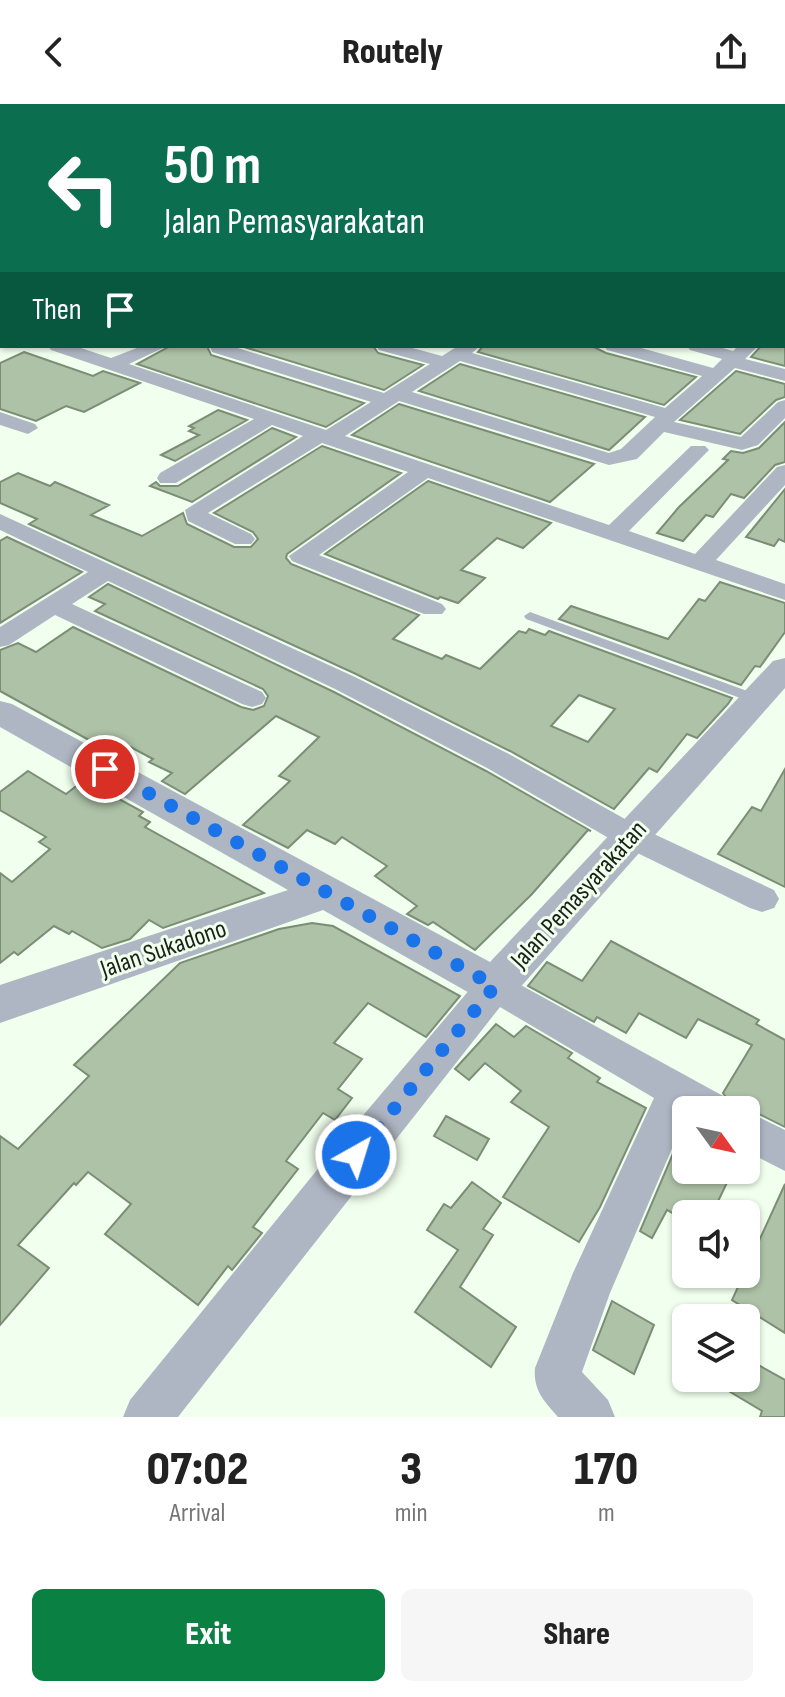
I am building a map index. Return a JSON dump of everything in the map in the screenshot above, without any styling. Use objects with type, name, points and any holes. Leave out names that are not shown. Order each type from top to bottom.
[{"type":"street","points":[[63,348],[785,592]]},
{"type":"street","points":[[111,365],[153,348]]},
{"type":"street","points":[[218,348],[609,459],[629,454],[733,359]]},
{"type":"street","points":[[401,348],[458,355],[742,444],[751,441],[785,406]]},
{"type":"street","points":[[631,348],[733,359]]},
{"type":"street","points":[[702,348],[785,375]]},
{"type":"street","points":[[243,539],[202,521],[194,513],[458,355]]},
{"type":"street","points":[[0,418],[28,428]]},
{"type":"street","points":[[168,478],[270,418]]},
{"type":"street","points":[[614,533],[698,450]]},
{"type":"street","points":[[427,469],[301,556],[433,609]]},
{"type":"street","points":[[700,563],[785,472]]},
{"type":"street","points":[[0,521],[345,683],[498,761],[630,836],[762,899]]},
{"type":"street","points":[[0,639],[105,572]]},
{"type":"street","points":[[54,605],[252,698]]},
{"type":"street","name":"Jalan Pemasyarakatan","points":[[0,712],[495,986],[785,668]]},
{"type":"street","name":"Jalan Sukadono","points":[[0,1004],[327,893]]},
{"type":"street","points":[[147,1417],[336,1179],[495,986],[685,1096]]},
{"type":"street","points":[[760,1138],[785,1152]]},
{"type":"street","points":[[591,1417],[558,1381],[559,1368],[589,1289],[672,1140]]},
{"type":"lane","points":[[530,616],[756,699]]},
{"type":"building","points":[[166,348],[208,348],[211,355],[364,403],[326,427],[137,364]]},
{"type":"building","points":[[248,348],[374,348],[378,353],[423,365],[384,390]]},
{"type":"building","points":[[481,348],[596,348],[696,377],[664,405],[478,352]]},
{"type":"building","points":[[759,348],[785,348],[785,366],[751,357]]},
{"type":"building","points":[[24,352],[93,376],[103,371],[140,383],[84,412],[66,406],[36,421],[0,409],[0,363]]},
{"type":"building","points":[[460,364],[645,417],[609,450],[419,391]]},
{"type":"building","points":[[736,371],[785,384],[785,397],[776,400],[740,434],[680,420]]},
{"type":"building","points":[[399,404],[594,464],[550,502],[352,435]]},
{"type":"building","points":[[218,410],[247,420],[175,461],[161,455],[199,435],[189,431],[194,428],[189,426]]},
{"type":"building","points":[[785,422],[785,462],[775,465],[744,498],[731,494],[713,517],[706,515],[683,541],[657,533],[728,460],[723,459],[731,451],[743,453],[759,448]]},
{"type":"building","points":[[272,428],[296,437],[192,502],[150,486],[156,482],[160,486],[178,486]]},
{"type":"building","points":[[322,446],[401,473],[287,554],[286,558],[291,564],[419,615],[393,639],[442,659],[446,655],[480,669],[519,631],[526,633],[529,629],[545,635],[549,631],[732,698],[697,738],[687,734],[657,772],[649,768],[614,809],[510,751],[356,674],[29,524],[37,519],[0,503],[0,482],[18,473],[50,486],[55,482],[109,505],[91,515],[142,536],[183,513],[187,524],[234,547],[251,547],[258,539],[253,532],[214,513]],"holes":[[[579,695],[615,709],[588,742],[551,726]]]},
{"type":"building","points":[[428,481],[551,523],[523,548],[497,538],[461,570],[485,578],[458,603],[438,599],[325,554]]},
{"type":"building","points":[[785,489],[785,542],[779,539],[774,546],[746,537]]},
{"type":"building","points":[[7,537],[82,572],[0,623],[0,541]]},
{"type":"building","points":[[720,582],[785,603],[785,632],[760,667],[755,666],[741,685],[559,619],[571,606],[668,639],[699,599],[705,601]]},
{"type":"building","points":[[108,584],[334,692],[486,771],[591,831],[588,830],[532,894],[475,950],[433,922],[428,925],[407,914],[417,906],[375,876],[387,866],[342,837],[335,844],[307,830],[288,848],[243,825],[290,781],[279,776],[319,737],[276,716],[185,794],[162,781],[172,773],[149,762],[153,759],[110,736],[98,745],[0,691],[0,650],[18,643],[36,652],[73,627],[241,707],[253,710],[264,706],[268,696],[263,689],[95,611],[105,604],[89,597]]},
{"type":"building","points":[[785,769],[785,887],[718,854],[752,807],[761,811]]},
{"type":"building","points":[[28,771],[66,794],[84,780],[143,812],[139,816],[150,822],[145,827],[264,893],[163,928],[149,920],[130,939],[102,948],[72,931],[69,934],[54,926],[18,955],[14,952],[0,963],[0,873],[12,882],[50,849],[39,842],[46,837],[0,810],[0,792]]},
{"type":"building","points":[[312,923],[333,926],[460,996],[426,1037],[368,1003],[334,1043],[362,1059],[338,1089],[352,1098],[335,1120],[323,1113],[286,1161],[298,1169],[253,1227],[262,1233],[232,1270],[228,1266],[198,1305],[105,1234],[131,1204],[88,1172],[76,1185],[74,1183],[18,1245],[49,1268],[0,1325],[0,1136],[18,1149],[89,1076],[74,1065],[180,963],[279,929]]},
{"type":"building","points":[[611,941],[759,1020],[756,1024],[785,1040],[785,1127],[760,1114],[760,1096],[725,1096],[723,1093],[752,1045],[698,1019],[686,1038],[639,1013],[626,1033],[597,1017],[594,1022],[528,986],[547,962],[582,981]]},
{"type":"building","points":[[496,1024],[514,1037],[526,1026],[572,1053],[568,1058],[600,1078],[597,1082],[646,1108],[600,1207],[579,1242],[503,1197],[549,1127],[511,1102],[521,1091],[485,1063],[469,1080],[455,1069]]},
{"type":"building","points":[[446,1116],[489,1139],[477,1160],[434,1136]]},
{"type":"building","points":[[672,1156],[672,1184],[726,1184],[719,1200],[672,1200],[672,1213],[667,1210],[652,1238],[640,1231]]},
{"type":"building","points":[[472,1182],[501,1203],[483,1229],[493,1235],[460,1287],[516,1327],[491,1367],[415,1312],[458,1250],[427,1230],[444,1204],[451,1208]]},
{"type":"building","points":[[785,1184],[785,1333],[760,1317],[760,1304],[738,1304],[732,1300],[737,1288],[760,1288],[760,1239]]},
{"type":"building","points":[[612,1301],[654,1325],[634,1374],[593,1350]]},
{"type":"building","points":[[760,1366],[785,1380],[785,1417],[760,1417],[762,1411],[730,1392],[760,1392]]},
{"type":"route","points":[[105,769],[495,986],[356,1155]]}]
